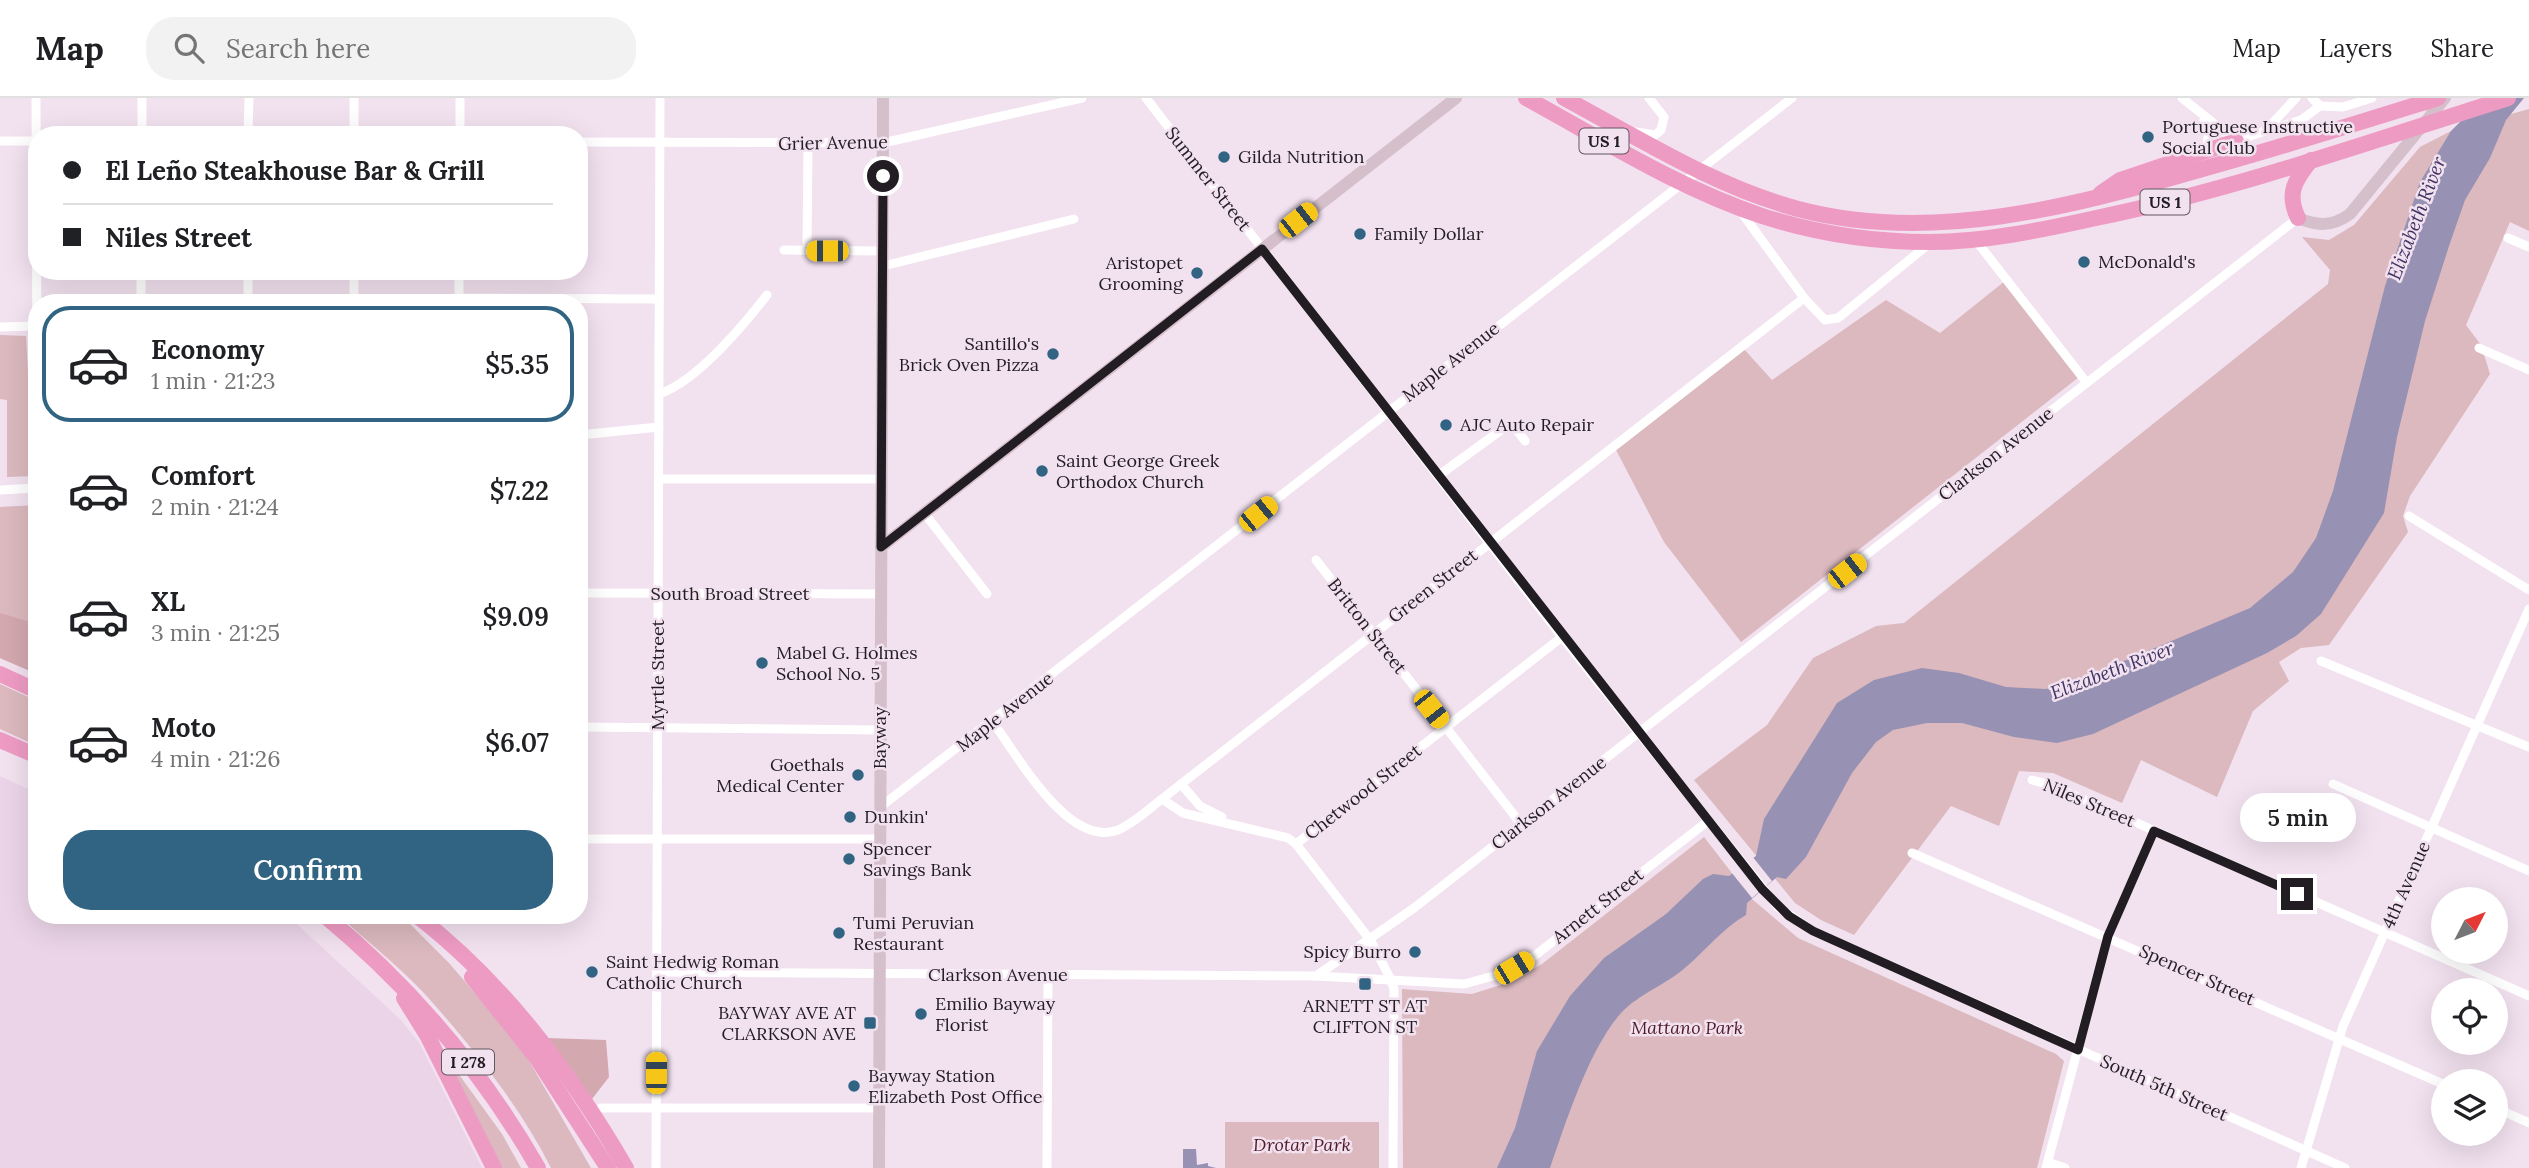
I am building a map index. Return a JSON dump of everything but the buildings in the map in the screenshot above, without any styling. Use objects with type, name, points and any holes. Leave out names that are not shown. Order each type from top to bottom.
[{"type":"highway","name":"US 1","points":[[1526,98],[1682,184],[1763,216],[1835,234],[1931,242],[2038,231],[2131,211],[2311,160],[2508,98]]},
{"type":"highway","name":"US 1","points":[[1563,98],[1698,171],[1745,192],[1788,206],[1852,220],[1907,223],[1973,220],[2040,211],[2090,200],[2287,145],[2438,98]]},
{"type":"highway","points":[[2090,200],[2120,180],[2236,141]]},
{"type":"highway","points":[[2298,218],[2292,205],[2291,190],[2311,160]]},
{"type":"highway","points":[[0,674],[28,687]]},
{"type":"highway","points":[[0,740],[28,752]]},
{"type":"highway","name":"I 278","points":[[334,924],[383,967],[453,1043],[492,1094],[538,1168]]},
{"type":"highway","points":[[422,924],[494,1002],[568,1106],[608,1168]]},
{"type":"highway","points":[[426,924],[455,945],[526,1022],[580,1094],[626,1168]]},
{"type":"highway","points":[[383,967],[427,1035],[494,1168]]},
{"type":"highway","points":[[568,1106],[601,1168]]},
{"type":"main road","name":"Bayway","points":[[879,1168],[883,98]]},
{"type":"main road","points":[[881,547],[1456,98]]},
{"type":"main road","points":[[2298,218],[2324,225],[2337,223],[2350,215],[2445,98]]},
{"type":"street","points":[[36,98],[36,126]]},
{"type":"street","points":[[142,98],[142,126]]},
{"type":"street","points":[[248,98],[248,126]]},
{"type":"street","points":[[354,98],[354,126]]},
{"type":"street","points":[[460,98],[460,126]]},
{"type":"street","name":"Myrtle Street","points":[[656,1168],[660,98]]},
{"type":"street","name":"Grier Avenue","points":[[588,142],[808,145],[883,143],[1082,98]]},
{"type":"street","name":"Summer Street","points":[[1146,98],[1562,637],[1762,889]]},
{"type":"street","points":[[1614,125],[1655,135],[1661,131],[1664,117],[1649,98]]},
{"type":"street","name":"Maple Avenue","points":[[879,808],[1792,98]]},
{"type":"street","points":[[2182,98],[2236,141],[2301,120],[2320,106],[2343,107],[2372,98]]},
{"type":"street","points":[[2265,131],[2296,98]]},
{"type":"street","points":[[2312,98],[2320,106]]},
{"type":"street","points":[[2204,118],[2208,135],[2207,150]]},
{"type":"street","points":[[0,141],[28,141]]},
{"type":"street","points":[[807,250],[808,145]]},
{"type":"street","points":[[1737,206],[1804,298],[1825,320],[1838,318],[1916,257],[1931,242]]},
{"type":"street","name":"Clarkson Avenue","points":[[657,972],[1315,976],[1371,941],[2298,218]]},
{"type":"street","points":[[883,266],[1073,219]]},
{"type":"street","points":[[1974,238],[2087,383]]},
{"type":"street","points":[[2508,238],[2529,247]]},
{"type":"street","points":[[784,250],[883,251]]},
{"type":"street","points":[[659,394],[676,388],[742,326],[767,295]]},
{"type":"street","name":"Green Street","points":[[992,721],[1066,819],[1086,829],[1117,830],[1162,799],[1804,298]]},
{"type":"street","points":[[588,300],[659,299]]},
{"type":"street","points":[[0,327],[28,326]]},
{"type":"street","points":[[2479,348],[2529,370]]},
{"type":"street","points":[[1438,476],[1508,425],[1514,426],[1525,441]]},
{"type":"street","points":[[588,434],[659,427]]},
{"type":"street","points":[[659,479],[881,479]]},
{"type":"street","points":[[0,490],[28,488]]},
{"type":"street","points":[[925,514],[987,594]]},
{"type":"street","points":[[2409,516],[2529,590]]},
{"type":"street","name":"Britton Street","points":[[1316,560],[1521,824]]},
{"type":"street","name":"South Broad Street","points":[[588,593],[881,594]]},
{"type":"street","name":"4th Avenue","points":[[2301,1168],[2339,1038],[2529,608]]},
{"type":"street","name":"Chetwood Street","points":[[1296,844],[1562,637]]},
{"type":"street","points":[[2321,661],[2529,747]]},
{"type":"street","points":[[588,727],[880,730]]},
{"type":"street","name":"Niles Street","points":[[2032,780],[2051,785],[2529,996]]},
{"type":"street","points":[[1181,784],[1200,806],[1233,823]]},
{"type":"street","points":[[2333,784],[2529,871]]},
{"type":"street","points":[[1162,799],[1183,813],[1288,838],[1296,844],[1371,941],[1394,989],[1393,1168]]},
{"type":"street","name":"Arnett Street","points":[[1315,976],[1464,984],[1514,968],[1708,821]]},
{"type":"street","points":[[2065,1168],[2047,1165],[2108,936],[2154,831]]},
{"type":"street","points":[[588,839],[880,839]]},
{"type":"street","name":"Spencer Street","points":[[1912,853],[2431,1079]]},
{"type":"street","name":"South 5th Street","points":[[1762,889],[1789,916],[1813,931],[2345,1168]]},
{"type":"street","points":[[1047,1168],[1048,975]]},
{"type":"street","points":[[600,1108],[880,1108]]},
{"type":"street","points":[[2508,1113],[2529,1123]]},
{"type":"shaded area","points":[[0,613],[28,621],[28,670],[0,658]]},
{"type":"shaded area","points":[[0,776],[28,789],[28,924],[297,924],[400,1019],[420,1044],[482,1168],[0,1168]]},
{"type":"shaded area","points":[[547,1038],[606,1040],[609,1077],[592,1099]]},
{"type":"green space","points":[[2529,109],[2529,231],[2510,222],[2466,325],[2481,345],[2490,374],[2410,496],[2403,516],[2408,532],[2329,645],[2301,648],[2279,662],[2289,681],[2253,711],[2217,797],[2141,760],[2122,803],[2053,773],[2019,771],[1999,826],[1951,806],[1854,935],[1821,920],[1795,903],[1694,780],[1767,725],[1813,658],[1876,626],[1904,623],[2328,284],[2330,270],[2302,237],[2329,240],[2354,225],[2420,147],[2451,131]]},
{"type":"green space","points":[[2005,281],[2079,377],[1741,642],[1664,542],[1615,448],[1743,348],[1772,380],[1886,300],[1940,333]]},
{"type":"green space","points":[[0,335],[26,336],[28,476],[7,477],[7,400],[0,399]]},
{"type":"green space","points":[[28,505],[28,670],[0,658],[0,507]]},
{"type":"green space","points":[[0,684],[28,697],[28,742],[0,729]]},
{"type":"green space","name":"Mattano Park","points":[[1704,837],[1752,899],[1798,938],[2056,1054],[2064,1061],[2037,1168],[1403,1168],[1402,989],[1472,994],[1513,981],[1542,964]]},
{"type":"green space","points":[[348,924],[410,924],[449,963],[521,1047],[591,1168],[551,1168],[524,1121],[492,1075],[422,991]]},
{"type":"green space","points":[[455,1069],[502,1134],[521,1168],[501,1168],[453,1071]]},
{"type":"green space","name":"Drotar Park","points":[[1225,1122],[1379,1122],[1379,1168],[1225,1168]]},
{"type":"water","name":"Elizabeth River","points":[[2484,98],[2524,98],[2506,120],[2490,158],[2465,200],[2449,246],[2425,321],[2397,437],[2384,513],[2321,614],[2296,636],[2267,653],[2093,734],[2057,743],[2014,737],[1962,723],[1927,723],[1893,730],[1876,742],[1852,773],[1806,857],[1786,879],[1777,877],[1747,903],[1746,915],[1678,973],[1636,1000],[1609,1028],[1571,1108],[1550,1168],[1497,1168],[1515,1128],[1537,1051],[1570,996],[1604,958],[1666,914],[1703,879],[1713,874],[1729,876],[1756,856],[1764,819],[1837,703],[1874,680],[1922,668],[1959,673],[2006,687],[2045,689],[2097,681],[2119,663],[2250,608],[2293,572],[2316,538],[2333,491],[2385,286],[2420,182],[2451,131]]},
{"type":"water","points":[[1183,1149],[1196,1149],[1197,1165],[1208,1163],[1208,1166],[1216,1168],[1183,1168]]},
{"type":"pier","points":[[1752,856],[1772,881],[1752,898],[1731,872]]},
{"type":"place","name":"Portuguese Instructive Social Club","points":[[2148,137]]},
{"type":"place","name":"Gilda Nutrition","points":[[1224,157]]},
{"type":"place","name":"Family Dollar","points":[[1360,234]]},
{"type":"place","name":"McDonald's","points":[[2084,262]]},
{"type":"place","name":"Aristopet Grooming","points":[[1197,273]]},
{"type":"place","name":"Santillo's Brick Oven Pizza","points":[[1053,354]]},
{"type":"place","name":"AJC Auto Repair","points":[[1446,425]]},
{"type":"place","name":"Saint George Greek Orthodox Church","points":[[1042,471]]},
{"type":"place","name":"Mabel G. Holmes School No. 5","points":[[762,663]]},
{"type":"place","name":"Goethals Medical Center","points":[[858,775]]},
{"type":"place","name":"Dunkin'","points":[[850,817]]},
{"type":"place","name":"Spencer Savings Bank","points":[[849,859]]},
{"type":"place","name":"Tumi Peruvian Restaurant","points":[[839,933]]},
{"type":"place","name":"Spicy Burro","points":[[1415,952]]},
{"type":"place","name":"Saint Hedwig Roman Catholic Church","points":[[592,972]]},
{"type":"place","name":"ARNETT ST AT CLIFTON ST","points":[[1365,984]]},
{"type":"place","name":"Emilio Bayway Florist","points":[[921,1014]]},
{"type":"place","name":"BAYWAY AVE AT CLARKSON AVE","points":[[870,1023]]},
{"type":"place","name":"Bayway Station Elizabeth Post Office","points":[[854,1086]]},
{"type":"route","points":[[883,176],[881,547],[1262,249],[1562,637],[1762,889],[1778,907],[1801,924],[2078,1050],[2108,936],[2154,831],[2297,894]]}]
